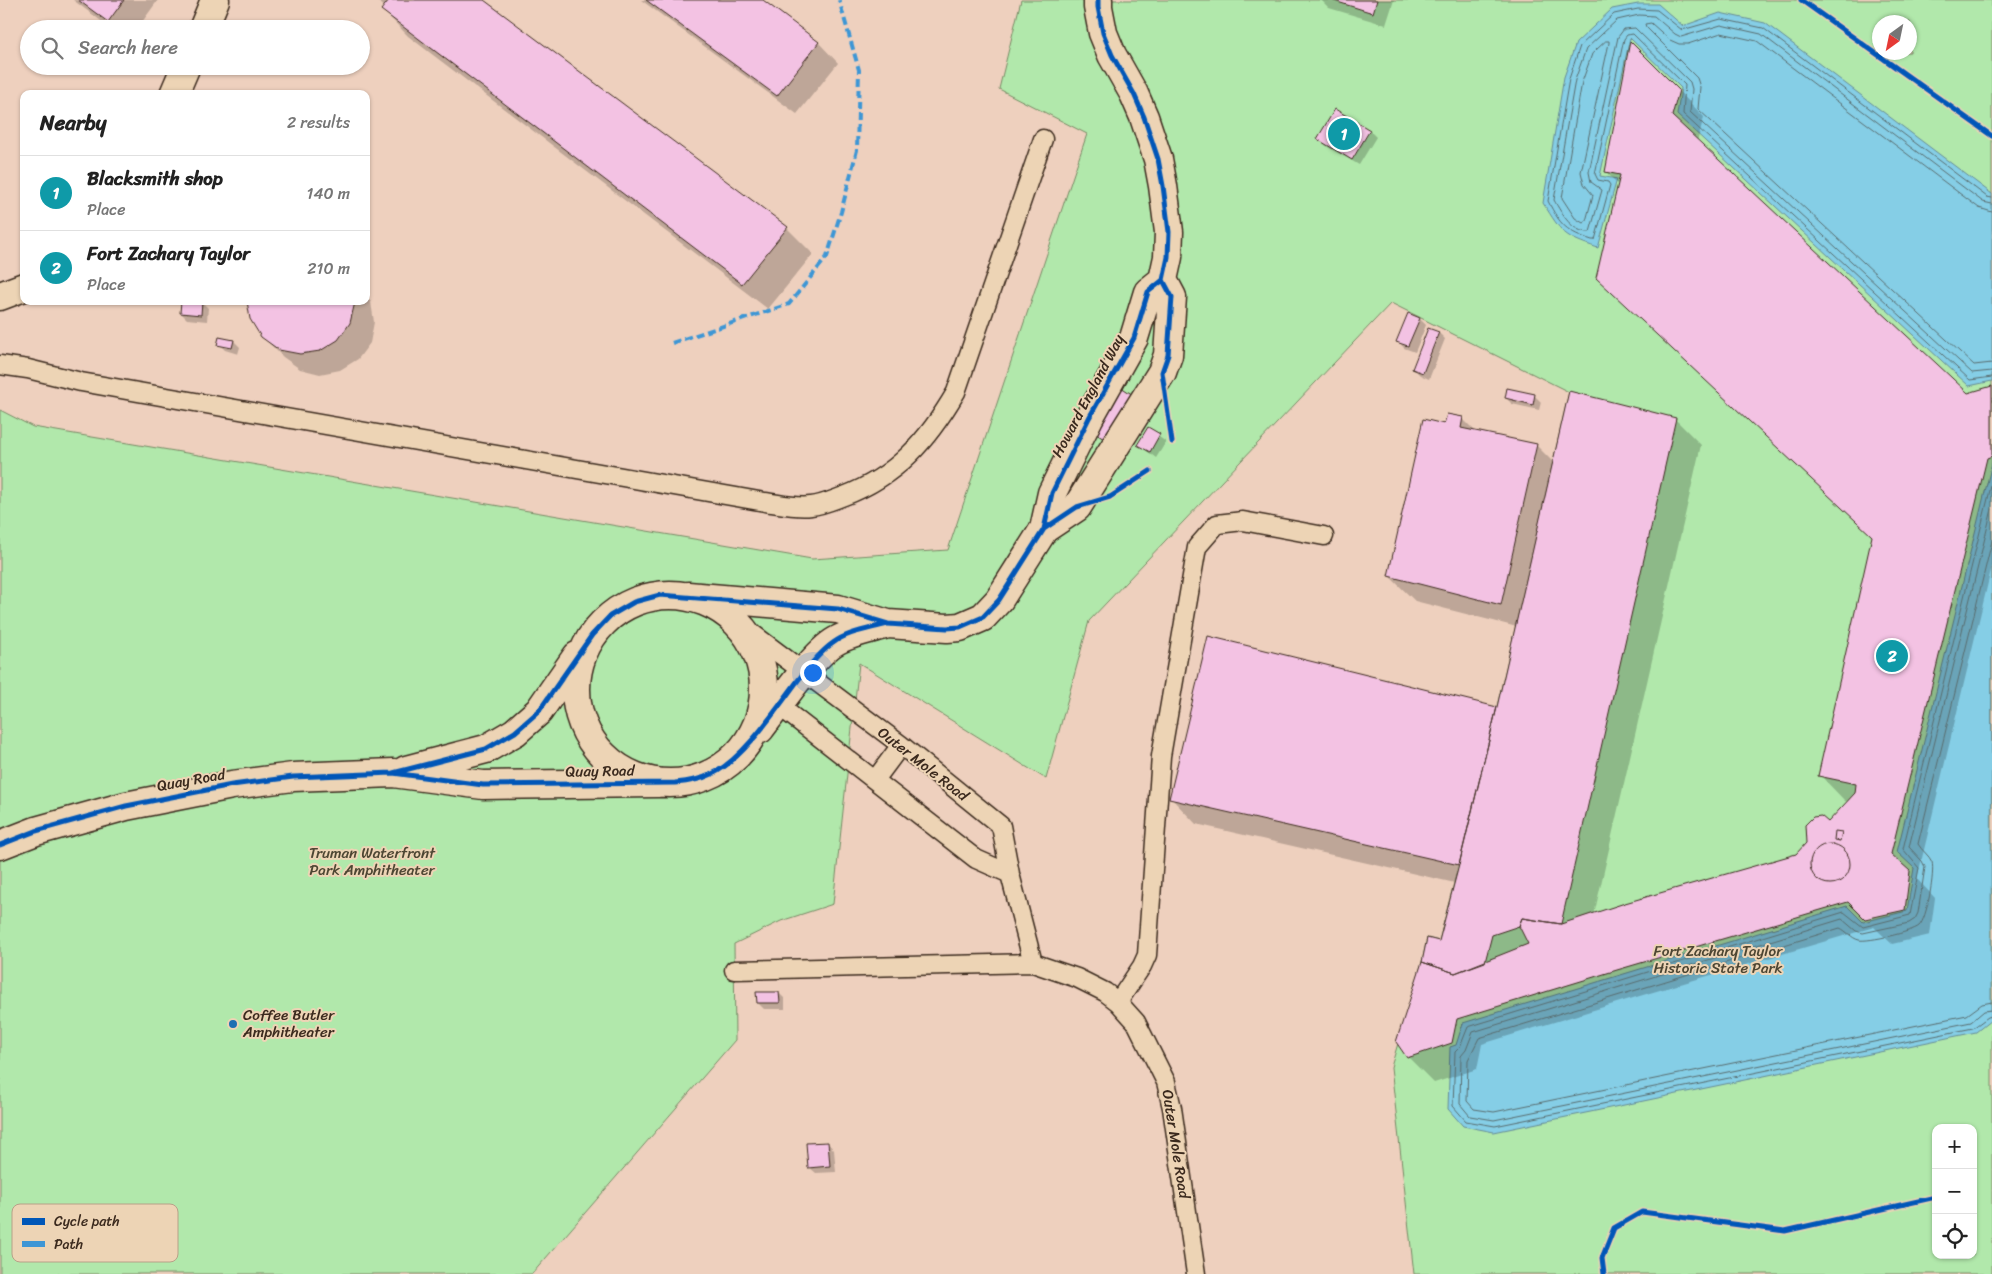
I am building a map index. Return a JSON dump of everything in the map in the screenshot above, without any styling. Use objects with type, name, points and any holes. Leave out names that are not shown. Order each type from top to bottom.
[{"type":"street","points":[[206,20],[215,0]]},
{"type":"street","points":[[1098,0],[1103,33],[1112,55],[1134,94],[1158,159],[1168,232],[1168,257],[1163,280]]},
{"type":"street","points":[[176,90],[182,75]]},
{"type":"street","name":"Howard England Way","points":[[888,624],[947,628],[966,625],[982,617],[999,600],[1044,529],[1052,492],[1089,418],[1134,338],[1148,292],[1163,280],[1172,297],[1168,355],[1162,372],[1077,507],[1044,529]]},
{"type":"street","points":[[0,296],[20,288]]},
{"type":"street","points":[[1125,354],[1162,372]]},
{"type":"street","points":[[658,783],[631,775],[608,760],[590,740],[579,714],[575,687],[580,660],[592,635],[610,616],[634,602],[660,595],[838,609],[888,624]]},
{"type":"street","points":[[688,596],[714,605],[737,622],[754,645],[764,673],[764,702],[756,729],[745,747]]},
{"type":"street","points":[[745,747],[805,672],[834,642],[843,637],[888,624]]},
{"type":"street","name":"Quay Road","points":[[393,773],[486,749],[515,732],[539,710],[592,635]]},
{"type":"street","name":"Quay Road","points":[[0,845],[36,831],[81,818],[172,796],[293,777],[393,773],[483,785],[691,782],[712,774],[730,762],[745,747]]},
{"type":"lane","points":[[0,365],[28,369],[81,382],[746,498],[789,505],[811,506],[854,492],[893,471],[926,436],[944,412],[959,383],[1043,139]]},
{"type":"lane","points":[[1118,1002],[1142,966],[1148,946],[1161,756],[1198,546],[1218,524],[1243,521],[1324,536]]},
{"type":"lane","name":"Outer Mole Road","points":[[737,622],[901,745],[1001,826],[1010,874],[1033,963],[1077,978],[1099,989],[1118,1002],[1136,1022],[1166,1082],[1172,1108],[1196,1274]]},
{"type":"lane","points":[[778,706],[976,859],[1010,874]]},
{"type":"lane","points":[[876,780],[901,745]]},
{"type":"lane","points":[[734,970],[1033,963]]},
{"type":"green space","name":"Fort Zachary Taylor Historic State Park","points":[[1021,0],[1992,0],[1992,1274],[1414,1274],[1391,1067],[1422,962],[1427,938],[1439,941],[1457,873],[1569,392],[1391,303],[1089,621],[1046,779],[859,663],[833,904],[781,921],[734,944],[735,1040],[532,1274],[0,1274],[0,410],[33,427],[812,559],[948,550],[1087,134],[999,89]]},
{"type":"water","points":[[1638,4],[1658,4],[1683,26],[1720,13],[1765,23],[1992,194],[1992,381],[1969,386],[1677,115],[1681,88],[1630,38],[1600,176],[1617,179],[1598,248],[1564,233],[1543,203],[1564,77],[1576,43],[1612,9]]},
{"type":"water","points":[[1992,463],[1991,1020],[1976,1032],[1494,1132],[1463,1126],[1448,1109],[1450,1047],[1456,1045],[1463,1023],[1847,906],[1863,922],[1907,911],[1914,868],[1897,852]]},
{"type":"building","points":[[78,0],[124,0],[109,20],[105,20]]},
{"type":"building","points":[[389,0],[484,0],[788,227],[742,284],[381,10]]},
{"type":"building","points":[[646,0],[763,0],[819,42],[777,96]]},
{"type":"building","points":[[1331,0],[1377,0],[1373,13]]},
{"type":"building","points":[[1630,41],[1679,90],[1672,116],[1968,393],[1992,386],[1992,456],[1987,458],[1891,854],[1910,871],[1905,910],[1865,919],[1848,902],[1617,970],[1457,1019],[1452,1043],[1407,1058],[1396,1042],[1422,962],[1455,973],[1528,944],[1519,926],[1522,918],[1561,924],[1625,903],[1796,854],[1806,843],[1805,825],[1813,817],[1821,816],[1828,822],[1855,793],[1856,784],[1818,776],[1872,536],[1596,278],[1620,175],[1605,172]]},
{"type":"building","points":[[1335,109],[1370,130],[1352,160],[1317,139]]},
{"type":"building","points":[[181,305],[202,305],[201,315],[180,313]]},
{"type":"building","points":[[248,305],[354,305],[350,323],[338,340],[320,351],[300,354],[279,350],[261,337],[250,319]]},
{"type":"building","points":[[1408,313],[1420,318],[1408,346],[1396,342]]},
{"type":"building","points":[[1428,328],[1439,332],[1423,373],[1412,369]]},
{"type":"building","points":[[219,337],[234,340],[232,348],[217,345]]},
{"type":"building","points":[[1121,387],[1136,397],[1109,442],[1093,432]]},
{"type":"building","points":[[1507,388],[1535,394],[1533,405],[1505,398]]},
{"type":"building","points":[[1569,391],[1676,418],[1561,924],[1522,918],[1519,926],[1492,935],[1485,962],[1455,973],[1422,962],[1427,938],[1439,941],[1459,865]]},
{"type":"building","points":[[1447,414],[1463,417],[1461,428],[1537,444],[1501,605],[1388,576],[1423,419],[1444,424]]},
{"type":"building","points":[[1148,427],[1160,434],[1150,452],[1137,445]]},
{"type":"building","points":[[1208,636],[1497,707],[1459,865],[1169,799]]},
{"type":"building","points":[[1835,831],[1842,832],[1840,841],[1834,840]]},
{"type":"building","points":[[1830,844],[1844,850],[1850,864],[1844,878],[1830,884],[1816,878],[1810,864],[1816,850]]},
{"type":"building","points":[[756,992],[779,992],[780,1003],[757,1003]]},
{"type":"building","points":[[828,1142],[830,1166],[808,1168],[806,1143]]},
{"type":"marked path","points":[[672,343],[789,304],[827,257],[857,150],[859,70],[839,0]]},
{"type":"cycle path","points":[[1098,0],[1103,33],[1112,55],[1134,94],[1144,117],[1158,159],[1163,186],[1169,232],[1168,257],[1163,280],[1172,297],[1168,355],[1162,372],[1172,442]]},
{"type":"cycle path","points":[[1801,0],[1992,136]]},
{"type":"cycle path","points":[[393,773],[486,749],[515,732],[539,711],[592,635],[610,616],[634,602],[660,595],[838,609],[888,624],[947,628],[960,627],[983,617],[999,600],[1044,529],[1052,493],[1089,418],[1134,338],[1148,292],[1163,280]]},
{"type":"cycle path","points":[[1044,529],[1077,507],[1110,497],[1150,471]]},
{"type":"cycle path","points":[[0,845],[36,831],[126,806],[232,785],[293,777],[393,773],[483,785],[675,783],[698,779],[724,767],[748,745],[807,669],[828,647],[852,633],[887,624]]},
{"type":"cycle path","points":[[1604,1274],[1602,1258],[1614,1228],[1642,1212],[1785,1231],[1932,1198]]},
{"type":"place","name":"Blacksmith shop","points":[[1344,134]]},
{"type":"place","name":"Fort Zachary Taylor","points":[[1892,656]]},
{"type":"place","name":"Coffee Butler Amphitheater","points":[[233,1024]]},
{"type":"park label","name":"Truman Waterfront Park Amphitheater","points":[[372,862]]}]
